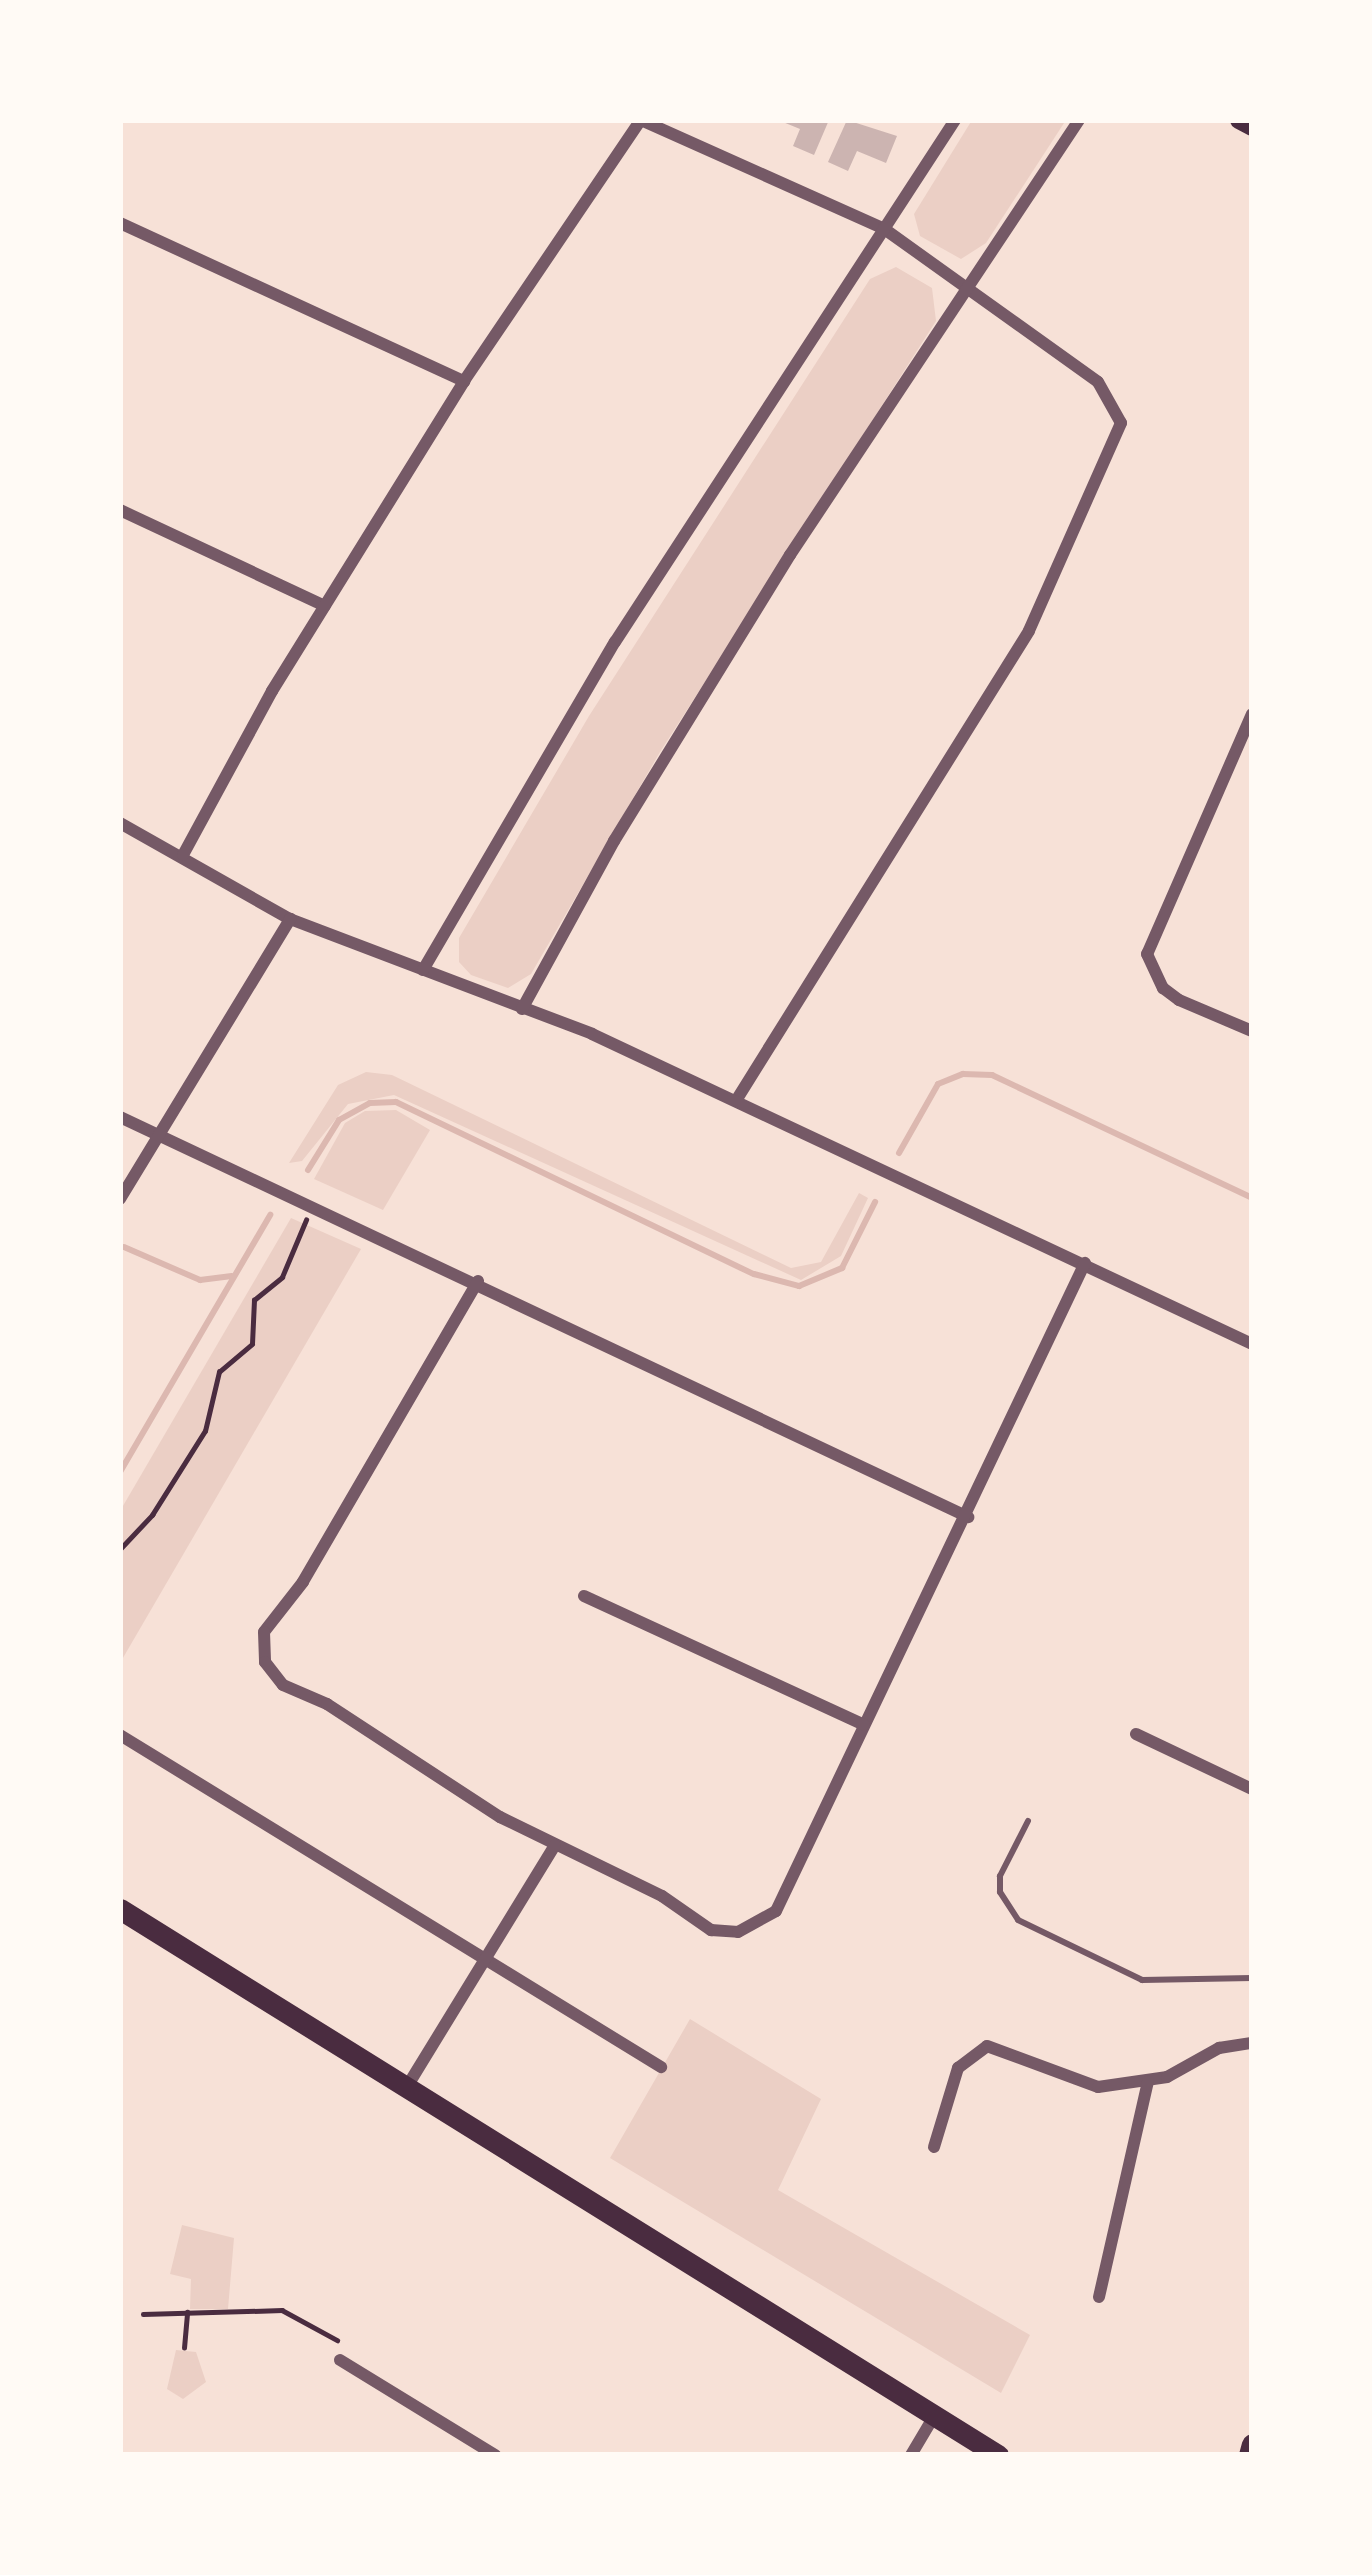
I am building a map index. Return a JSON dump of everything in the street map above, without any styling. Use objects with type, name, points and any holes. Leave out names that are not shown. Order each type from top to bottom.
[{"type":"main road","points":[[1239,120],[1252,127]]},
{"type":"main road","points":[[120,1910],[998,2455]]},
{"type":"main road","points":[[1249,2455],[1252,2444]]},
{"type":"street","points":[[183,855],[325,606],[464,381],[641,120],[883,228],[972,286],[1098,382],[1120,423],[1117,445],[1029,632],[736,1099]]},
{"type":"street","points":[[423,970],[615,642],[955,120]]},
{"type":"street","points":[[522,1010],[614,842],[790,555],[1079,120]]},
{"type":"street","points":[[120,223],[464,381]]},
{"type":"street","points":[[120,510],[325,606]]},
{"type":"street","points":[[1252,714],[1147,953],[1163,988],[1179,1000],[1252,1031]]},
{"type":"street","points":[[120,823],[290,919],[736,1099],[1252,1344]]},
{"type":"street","points":[[120,1199],[290,919]]},
{"type":"street","points":[[120,1117],[478,1281],[968,1516]]},
{"type":"street","points":[[478,1281],[303,1582],[264,1632],[265,1662],[293,1690],[555,1845],[662,1896],[711,1930],[738,1932],[776,1911],[1085,1263]]},
{"type":"street","points":[[584,1596],[864,1725]]},
{"type":"street","points":[[120,1735],[662,2067]]},
{"type":"street","points":[[1136,1735],[1252,1789]]},
{"type":"street","points":[[408,2085],[555,1845]]},
{"type":"street","points":[[934,2147],[958,2068],[988,2046],[1098,2087],[1148,2082],[1219,2048],[1252,2043]]},
{"type":"street","points":[[1099,2297],[1148,2082]]},
{"type":"street","points":[[340,2360],[495,2455]]},
{"type":"street","points":[[911,2455],[933,2418]]},
{"type":"lane","points":[[1028,1821],[1000,1876],[1000,1892],[1018,1920],[1142,1980],[1252,1978]]},
{"type":"path","points":[[120,1549],[152,1515],[205,1431],[219,1372],[252,1344],[254,1300],[282,1277],[313,1204]]},
{"type":"path","points":[[143,2314],[282,2310],[337,2340]]},
{"type":"path","points":[[184,2348],[187,2312]]},
{"type":"shaded area","points":[[972,120],[1066,120],[986,243],[961,259],[920,236],[914,214]]},
{"type":"shaded area","points":[[896,267],[932,288],[936,321],[660,752],[531,974],[508,988],[471,975],[459,962],[459,938],[589,716],[870,279]]},
{"type":"shaded area","points":[[366,1072],[392,1075],[791,1268],[821,1262],[859,1193],[868,1198],[841,1256],[801,1280],[394,1095],[348,1104],[302,1161],[289,1163],[338,1085]]},
{"type":"shaded area","points":[[396,1110],[430,1130],[383,1210],[314,1179],[345,1123],[365,1111]]},
{"type":"shaded area","points":[[291,1218],[361,1249],[120,1663],[120,1511]]},
{"type":"shaded area","points":[[690,2019],[821,2099],[778,2190],[1030,2335],[1001,2393],[610,2158]]},
{"type":"shaded area","points":[[182,2225],[234,2238],[228,2309],[190,2309],[191,2279],[170,2274]]},
{"type":"shaded area","points":[[176,2350],[196,2352],[206,2382],[183,2399],[167,2389]]},
{"type":"building","points":[[778,120],[829,120],[814,155],[793,146],[800,129]]},
{"type":"building","points":[[847,120],[897,136],[886,163],[857,151],[848,171],[828,162]]},
{"type":"waterway","points":[[899,1153],[938,1084],[963,1074],[992,1075],[1252,1198]]},
{"type":"waterway","points":[[308,1170],[339,1120],[370,1103],[396,1102],[754,1274],[799,1286],[842,1268],[875,1202]]},
{"type":"waterway","points":[[120,1472],[270,1215]]},
{"type":"waterway","points":[[124,1247],[200,1280],[232,1276]]}]
